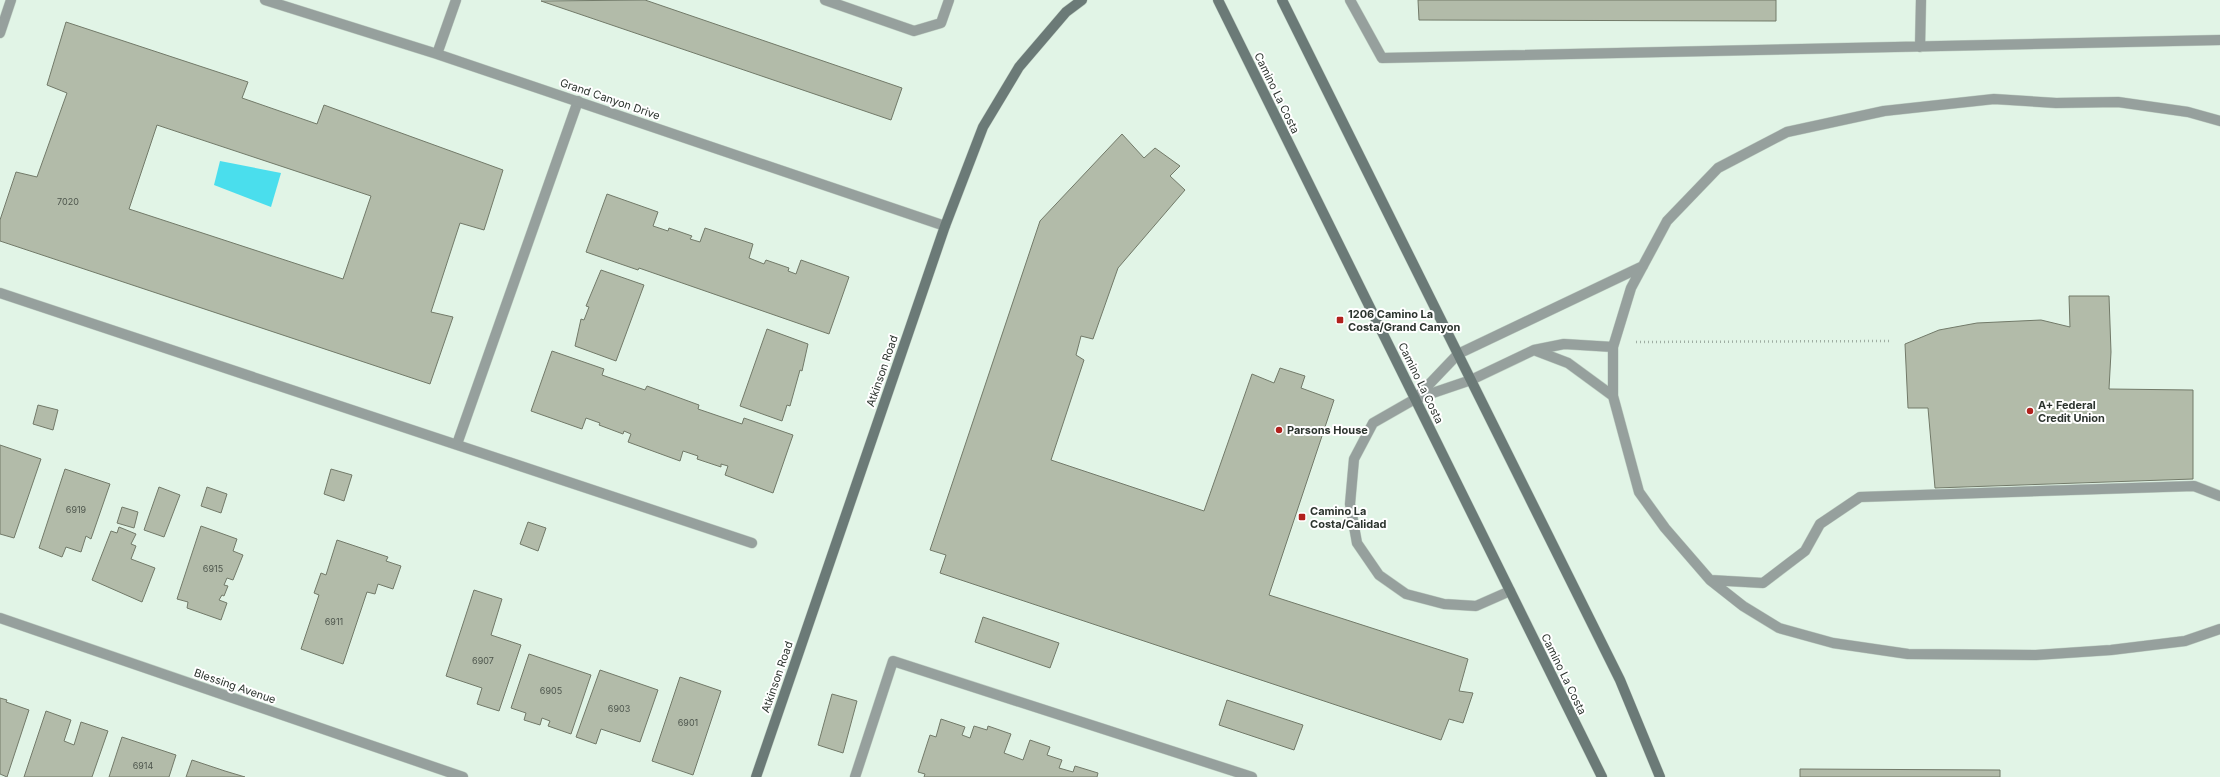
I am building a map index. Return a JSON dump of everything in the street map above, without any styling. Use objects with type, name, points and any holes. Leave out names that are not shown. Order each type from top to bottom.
[{"type":"street","points":[[0,33],[11,0]]},
{"type":"street","name":"Grand Canyon Drive","points":[[265,0],[437,54],[945,226]]},
{"type":"street","points":[[437,54],[456,0]]},
{"type":"street","points":[[825,0],[914,31],[942,23],[949,0]]},
{"type":"street","name":"Atkinson Road","points":[[756,777],[945,226],[983,126],[1019,67],[1066,12],[1082,0]]},
{"type":"street","name":"Camino La Costa","points":[[1218,0],[1602,777]]},
{"type":"street","points":[[1282,0],[1620,680],[1660,777]]},
{"type":"street","points":[[1350,0],[1382,58],[2220,40]]},
{"type":"street","points":[[1920,47],[1921,0]]},
{"type":"street","points":[[2220,121],[2188,112],[2118,102],[2056,103],[1994,99],[1884,111],[1787,132],[1718,168],[1667,221],[1631,288],[1613,347],[1614,396],[1639,492],[1665,528],[1710,580],[1743,606],[1779,628],[1833,643],[1908,654],[2036,655],[2111,650],[2185,641],[2220,629]]},
{"type":"street","points":[[457,444],[578,101]]},
{"type":"street","points":[[1415,399],[1458,354],[1643,266]]},
{"type":"street","points":[[0,293],[752,543]]},
{"type":"street","points":[[1510,591],[1476,606],[1444,604],[1406,594],[1379,575],[1357,542],[1350,504],[1354,459],[1373,424],[1415,399],[1471,380],[1534,350],[1564,344],[1613,347]]},
{"type":"street","points":[[1534,350],[1568,363],[1614,396]]},
{"type":"street","points":[[1710,580],[1763,582],[1805,551],[1820,524],[1860,497],[2194,486],[2220,496]]},
{"type":"street","name":"Blessing Avenue","points":[[0,618],[463,777]]},
{"type":"street","points":[[855,777],[893,661],[1252,777]]},
{"type":"path","points":[[1636,342],[1892,341]]},
{"type":"water","points":[[220,161],[281,173],[271,207],[214,185]]},
{"type":"building","points":[[645,0],[902,88],[891,120],[541,1]]},
{"type":"building","points":[[1418,0],[1776,0],[1776,21],[1419,20]]},
{"type":"building","points":[[66,22],[248,82],[242,98],[317,124],[324,105],[503,170],[484,230],[460,223],[431,312],[453,317],[430,384],[0,241],[0,220],[16,172],[37,177],[67,93],[47,85]],"holes":[[[157,125],[371,196],[343,279],[129,209]]]},
{"type":"building","name":"Parsons House","points":[[1122,134],[1144,158],[1155,148],[1180,166],[1170,176],[1185,190],[1118,268],[1093,339],[1081,336],[1076,355],[1084,360],[1051,460],[1204,511],[1252,374],[1274,383],[1280,368],[1305,376],[1301,388],[1334,400],[1269,595],[1468,659],[1459,691],[1473,693],[1463,723],[1449,719],[1441,740],[940,573],[946,555],[930,550],[1040,221]]},
{"type":"building","points":[[607,194],[658,212],[653,226],[668,231],[669,228],[692,236],[690,239],[700,242],[705,228],[753,244],[749,258],[764,264],[766,260],[789,268],[788,271],[796,274],[801,260],[849,277],[829,334],[639,268],[638,270],[586,252]]},
{"type":"building","points":[[601,270],[644,285],[616,361],[575,346],[581,319],[584,320],[589,307],[586,306]]},
{"type":"building","points":[[2069,296],[2109,296],[2111,352],[2109,389],[2193,390],[2193,479],[1935,488],[1928,408],[1908,408],[1905,344],[1939,330],[1977,323],[2041,320],[2070,327]]},
{"type":"building","points":[[767,329],[808,344],[802,371],[800,370],[790,406],[787,405],[782,421],[740,406]]},
{"type":"building","points":[[552,351],[604,369],[602,375],[645,390],[647,386],[699,405],[698,409],[742,424],[744,418],[793,435],[773,493],[725,475],[728,466],[721,464],[721,467],[697,459],[698,456],[683,451],[680,461],[628,442],[631,434],[624,431],[623,434],[599,425],[600,423],[586,418],[582,429],[531,411]]},
{"type":"building","points":[[38,405],[58,410],[53,430],[33,424]]},
{"type":"building","points":[[0,445],[41,459],[14,538],[0,534]]},
{"type":"building","points":[[65,469],[110,484],[91,539],[86,536],[81,552],[66,547],[62,557],[39,548]]},
{"type":"building","points":[[331,469],[352,475],[344,501],[324,494]]},
{"type":"building","points":[[159,487],[180,495],[164,537],[144,530]]},
{"type":"building","points":[[207,487],[227,494],[221,513],[201,506]]},
{"type":"building","points":[[122,507],[138,512],[134,528],[117,523]]},
{"type":"building","points":[[528,522],[546,528],[538,551],[520,544]]},
{"type":"building","points":[[201,526],[237,539],[233,551],[243,555],[233,580],[227,578],[224,585],[228,586],[224,596],[222,595],[219,600],[227,603],[221,620],[187,608],[188,602],[177,599]]},
{"type":"building","points":[[119,527],[136,534],[131,544],[136,546],[131,559],[155,568],[142,602],[92,580],[111,531],[117,533]]},
{"type":"building","points":[[337,540],[388,557],[386,561],[401,566],[393,589],[378,584],[375,594],[367,592],[343,664],[301,649],[319,595],[314,593],[321,573],[326,575]]},
{"type":"building","points":[[474,590],[502,599],[491,635],[521,645],[499,711],[477,704],[482,688],[446,676]]},
{"type":"building","points":[[983,617],[1059,643],[1050,668],[975,642]]},
{"type":"building","points":[[529,654],[591,675],[571,734],[548,726],[550,721],[542,718],[540,725],[524,720],[526,713],[511,708]]},
{"type":"building","points":[[600,670],[658,690],[640,742],[601,729],[596,744],[576,737]]},
{"type":"building","points":[[680,677],[721,691],[693,775],[652,761]]},
{"type":"building","points":[[832,694],[857,701],[843,753],[818,745]]},
{"type":"building","points":[[0,698],[7,700],[6,702],[29,710],[7,777],[0,774]]},
{"type":"building","points":[[1227,700],[1303,725],[1294,750],[1219,725]]},
{"type":"building","points":[[46,711],[71,720],[64,741],[74,745],[81,722],[108,731],[92,777],[24,777]]},
{"type":"building","points":[[941,719],[965,727],[962,735],[970,738],[974,726],[987,730],[988,726],[1011,734],[1004,753],[1023,760],[1030,740],[1050,747],[1047,755],[1062,760],[1059,768],[1073,772],[1075,766],[1098,773],[1097,777],[924,777],[925,774],[918,772],[930,735],[936,737]]},
{"type":"building","points":[[122,737],[176,755],[169,777],[109,777]]},
{"type":"building","points":[[192,760],[225,771],[245,777],[186,777]]},
{"type":"building","points":[[1800,769],[2000,770],[2000,777],[1800,777]]},
{"type":"place","name":"1206 Camino La Costa/Grand Canyon","points":[[1340,320]]},
{"type":"place","name":"A+ Federal Credit Union","points":[[2030,411]]},
{"type":"place","name":"Parsons House","points":[[1279,430]]},
{"type":"place","name":"Camino La Costa/Calidad","points":[[1302,517]]}]
